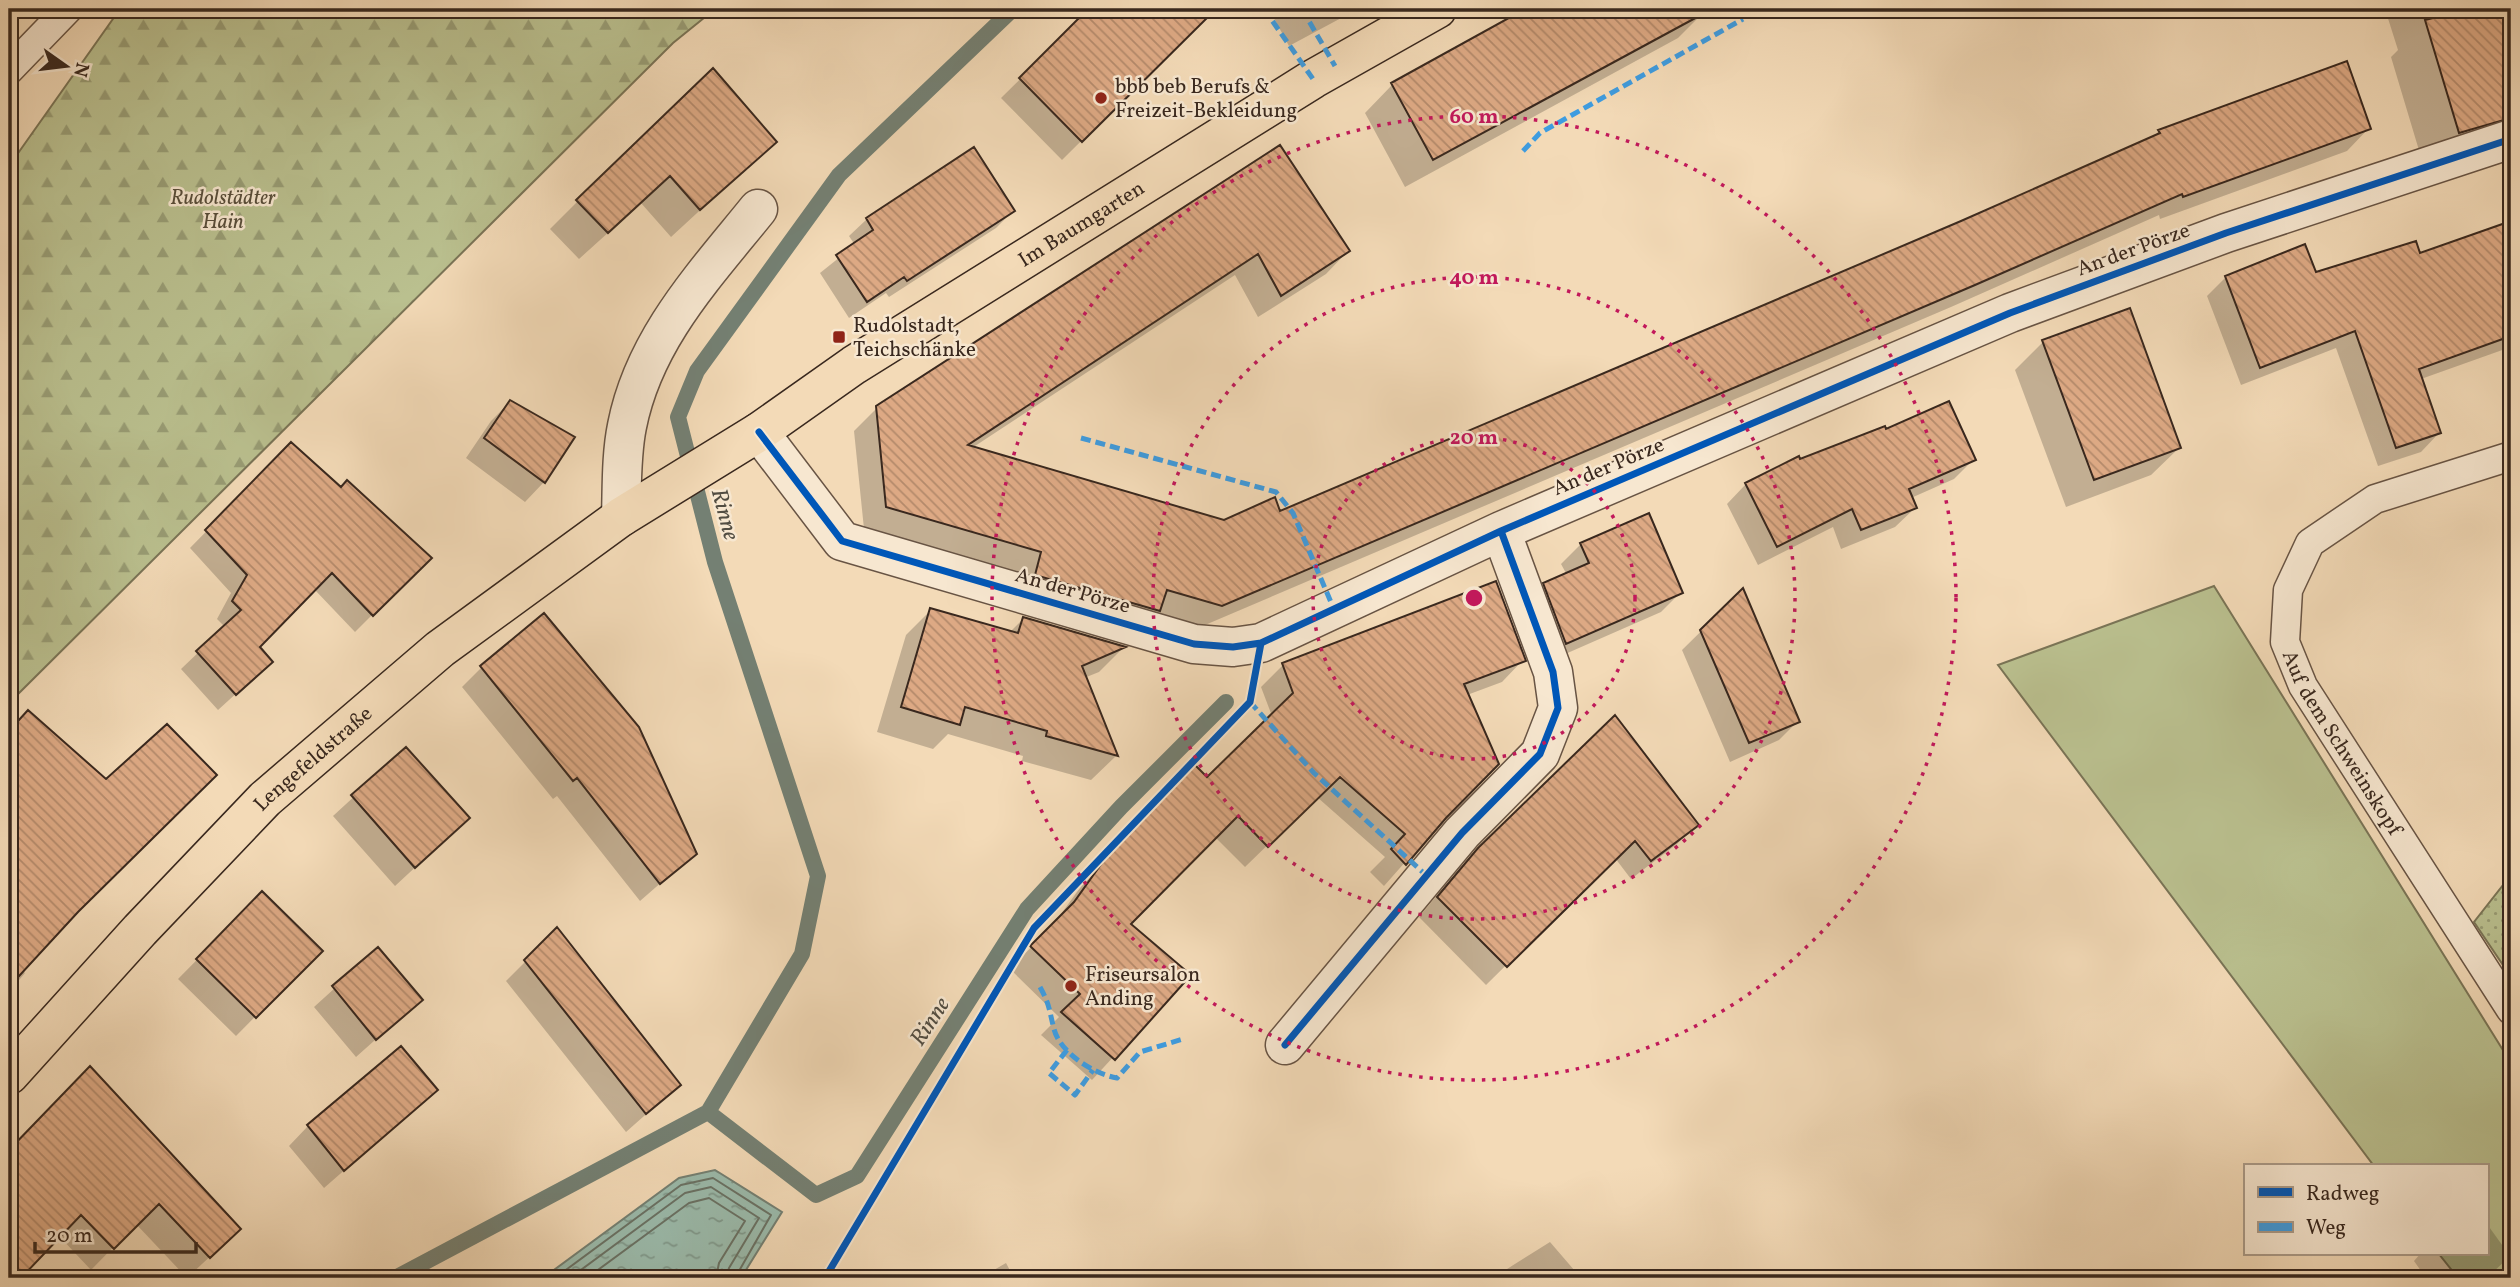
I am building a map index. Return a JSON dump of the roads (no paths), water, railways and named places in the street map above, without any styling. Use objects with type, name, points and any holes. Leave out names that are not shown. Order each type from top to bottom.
[{"type":"main road","name":"Im Baumgarten","points":[[662,493],[746,440],[854,365],[1062,234],[1313,79],[1437,9]]},
{"type":"main road","name":"Lengefeldstraße","points":[[9,1075],[139,930],[303,764],[440,649],[621,517],[662,493]]},
{"type":"street","name":"An der Pörze","points":[[746,440],[842,541],[1194,644],[1233,648],[1261,643],[1501,531],[2010,313],[2227,233],[2511,139]]},
{"type":"street","points":[[621,517],[626,428],[643,368],[673,314],[758,209]]},
{"type":"street","points":[[1285,1045],[1462,833],[1540,754],[1558,708],[1553,672],[1501,531]]},
{"type":"lane","points":[[9,70],[68,9]]},
{"type":"lane","name":"Auf dem Schweinskopf","points":[[2511,456],[2375,499],[2310,543],[2288,590],[2285,642],[2303,686],[2511,1010]]},
{"type":"water","points":[[715,1170],[782,1212],[741,1278],[543,1278],[679,1178]]},
{"type":"waterway","name":"Rinne","points":[[395,1278],[708,1112],[802,954],[818,876],[715,562],[678,417],[697,371],[839,175],[1013,9]]},
{"type":"waterway","name":"Rinne","points":[[708,1112],[816,1195],[857,1176],[1027,909],[1121,807],[1226,702]]},
{"type":"place","name":"bbb beb Berufs & Freizeit-Bekleidung","points":[[1101,98]]},
{"type":"place","name":"Rudolstadt, Teichschänke","points":[[839,337]]},
{"type":"place","name":"Friseursalon Anding","points":[[1071,986]]},
{"type":"park label","name":"Rudolstädter Hain","points":[[223,209]]}]
